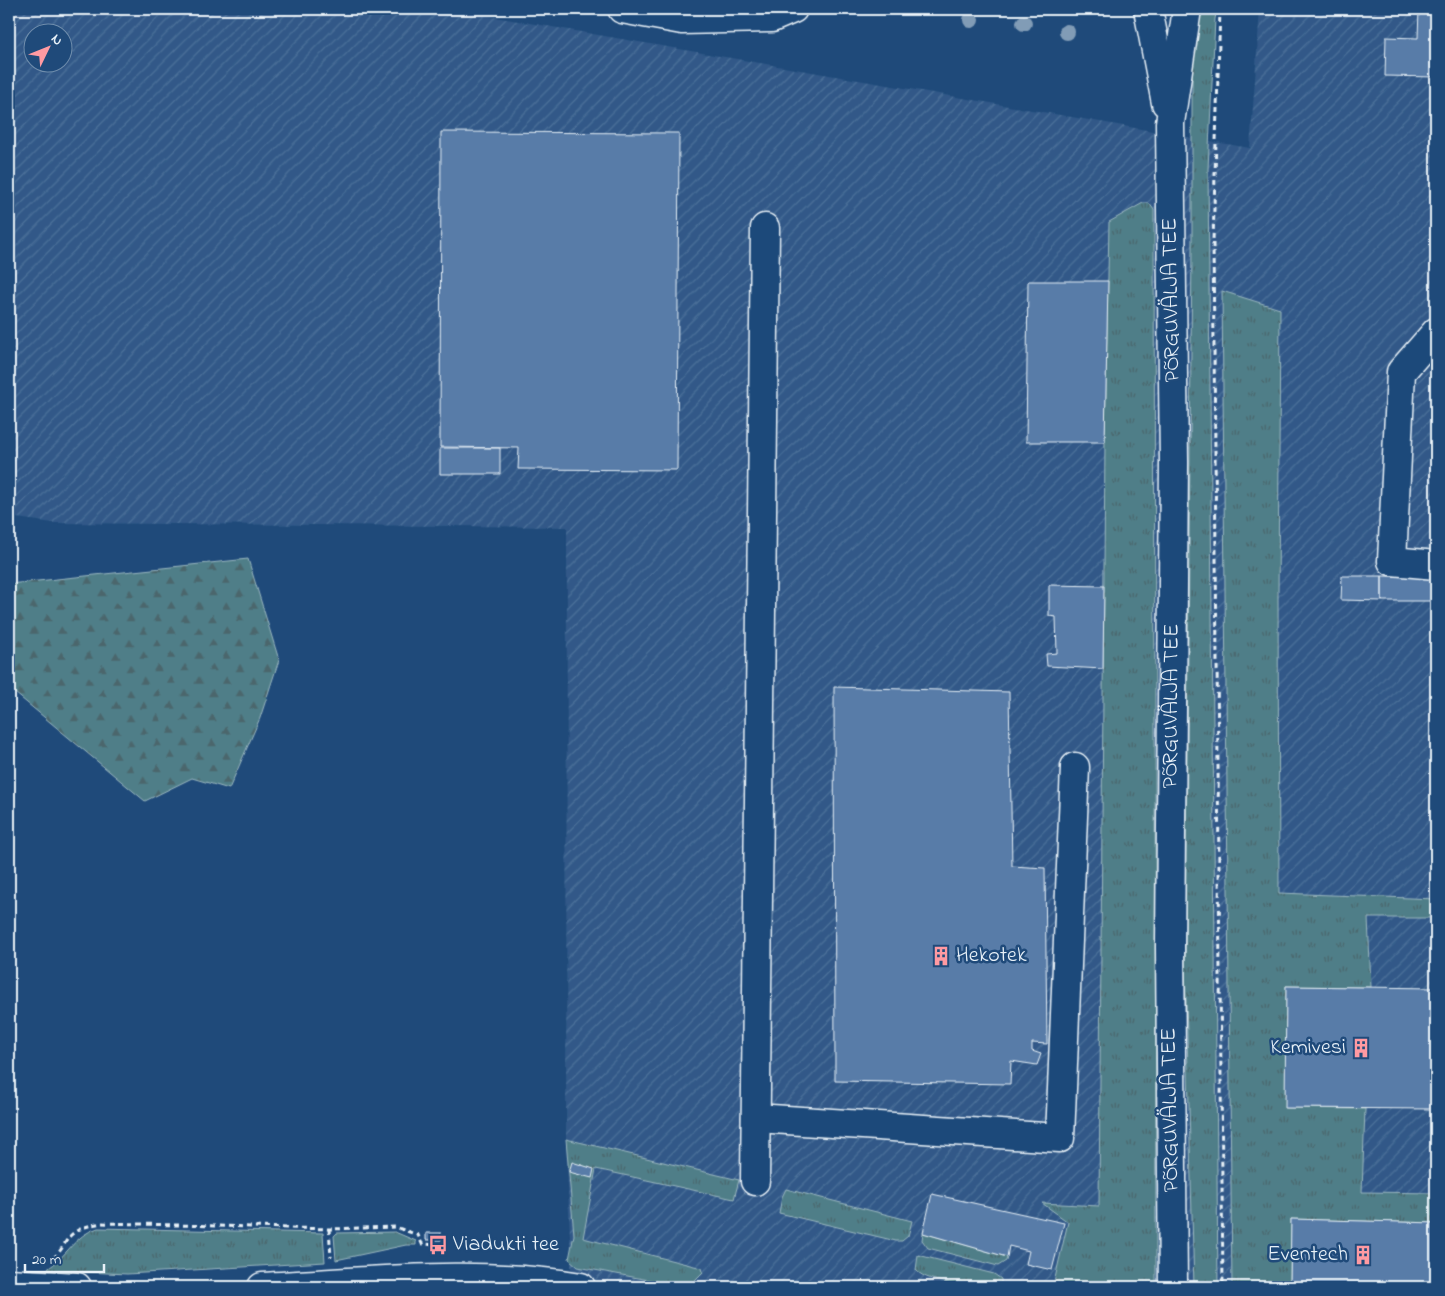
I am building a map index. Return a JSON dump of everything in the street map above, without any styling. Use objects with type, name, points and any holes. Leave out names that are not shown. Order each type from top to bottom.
[{"type":"street","points":[[622,9],[682,20],[772,18],[793,9]]},
{"type":"street","name":"PÕRGUVÄLJA TEE","points":[[1148,9],[1170,123]]},
{"type":"street","name":"PÕRGUVÄLJA TEE","points":[[1173,1287],[1170,937],[1174,462],[1170,123],[1187,9]]},
{"type":"street","points":[[755,1181],[765,228]]},
{"type":"street","points":[[1436,332],[1401,372],[1392,561],[1436,565]]},
{"type":"street","points":[[756,1118],[1060,1138],[1075,767]]},
{"type":"street","points":[[262,1287],[453,1278],[581,1287]]},
{"type":"street","points":[[17,1285],[77,1287]]},
{"type":"path","points":[[1220,9],[1212,241],[1223,1287]]},
{"type":"path","points":[[50,1260],[63,1250],[70,1236],[84,1227],[102,1223],[329,1229],[395,1227],[418,1235],[422,1244],[438,1245]]},
{"type":"shaded area","points":[[9,9],[449,9],[1250,148],[1260,9],[1436,9],[1436,1287],[572,1287],[566,1139],[567,527],[53,523],[9,517]]},
{"type":"green space","points":[[1200,9],[1217,9],[1208,169],[1218,1287],[1194,1287],[1185,962],[1192,249],[1192,30]]},
{"type":"green space","points":[[1143,203],[1149,203],[1154,210],[1156,1287],[1053,1287],[1068,1222],[1042,1203],[1099,1206],[1105,442],[1109,222]]},
{"type":"green space","points":[[1222,291],[1280,309],[1278,596],[1279,893],[1436,899],[1436,918],[1368,918],[1371,987],[1286,986],[1286,1108],[1365,1109],[1362,1192],[1436,1193],[1436,1223],[1291,1219],[1290,1287],[1232,1287]]},
{"type":"green space","points":[[248,559],[279,660],[260,718],[229,789],[192,778],[145,801],[9,688],[9,584]]},
{"type":"green space","points":[[566,1139],[739,1180],[734,1199],[596,1169],[583,1238],[702,1268],[703,1272],[693,1282],[682,1286],[578,1267],[569,1259],[574,1235]]},
{"type":"green space","points":[[786,1189],[912,1221],[908,1236],[902,1241],[896,1241],[779,1213],[782,1197]]},
{"type":"green space","points":[[98,1228],[323,1233],[325,1262],[127,1274],[46,1270],[83,1236]]},
{"type":"green space","points":[[395,1232],[416,1241],[416,1245],[406,1245],[336,1260],[334,1236],[337,1233]]},
{"type":"green space","points":[[923,1233],[1007,1257],[1006,1261],[998,1266],[928,1248],[922,1240]]},
{"type":"green space","points":[[918,1255],[994,1274],[1001,1279],[1001,1287],[956,1284],[932,1279],[916,1270]]},
{"type":"building","points":[[1419,9],[1436,9],[1436,77],[1385,76],[1386,37],[1418,38]]},
{"type":"building","points":[[441,132],[679,133],[677,470],[518,469],[519,448],[440,447]]},
{"type":"building","points":[[1028,281],[1108,281],[1105,442],[1026,442]]},
{"type":"building","points":[[440,448],[500,448],[500,474],[440,474]]},
{"type":"building","points":[[1342,576],[1382,576],[1382,601],[1341,600]]},
{"type":"building","points":[[1382,576],[1436,577],[1436,601],[1382,601]]},
{"type":"building","points":[[1049,585],[1104,586],[1103,669],[1047,666],[1046,654],[1057,653],[1056,617],[1049,616]]},
{"type":"building","name":"Hekotek","points":[[834,687],[1009,692],[1012,866],[1045,868],[1047,1044],[1032,1043],[1032,1051],[1041,1054],[1037,1065],[1011,1061],[1010,1084],[835,1081]]},
{"type":"building","name":"Kemivesi","points":[[1286,986],[1436,988],[1436,1109],[1285,1108]]},
{"type":"building","points":[[572,1162],[594,1169],[592,1178],[569,1172]]},
{"type":"building","points":[[932,1194],[1064,1223],[1052,1270],[1026,1264],[1029,1251],[1009,1246],[1007,1257],[923,1233]]},
{"type":"building","name":"Eventech","points":[[1291,1219],[1436,1223],[1436,1287],[1290,1287]]},
{"type":"building","points":[[426,1233],[441,1233],[441,1240],[426,1240]]},
{"type":"place","name":"Hekotek","points":[[941,956]]},
{"type":"place","name":"Kemivesi","points":[[1361,1048]]},
{"type":"place","name":"Viadukti tee","points":[[438,1245]]},
{"type":"place","name":"Eventech","points":[[1363,1255]]}]
